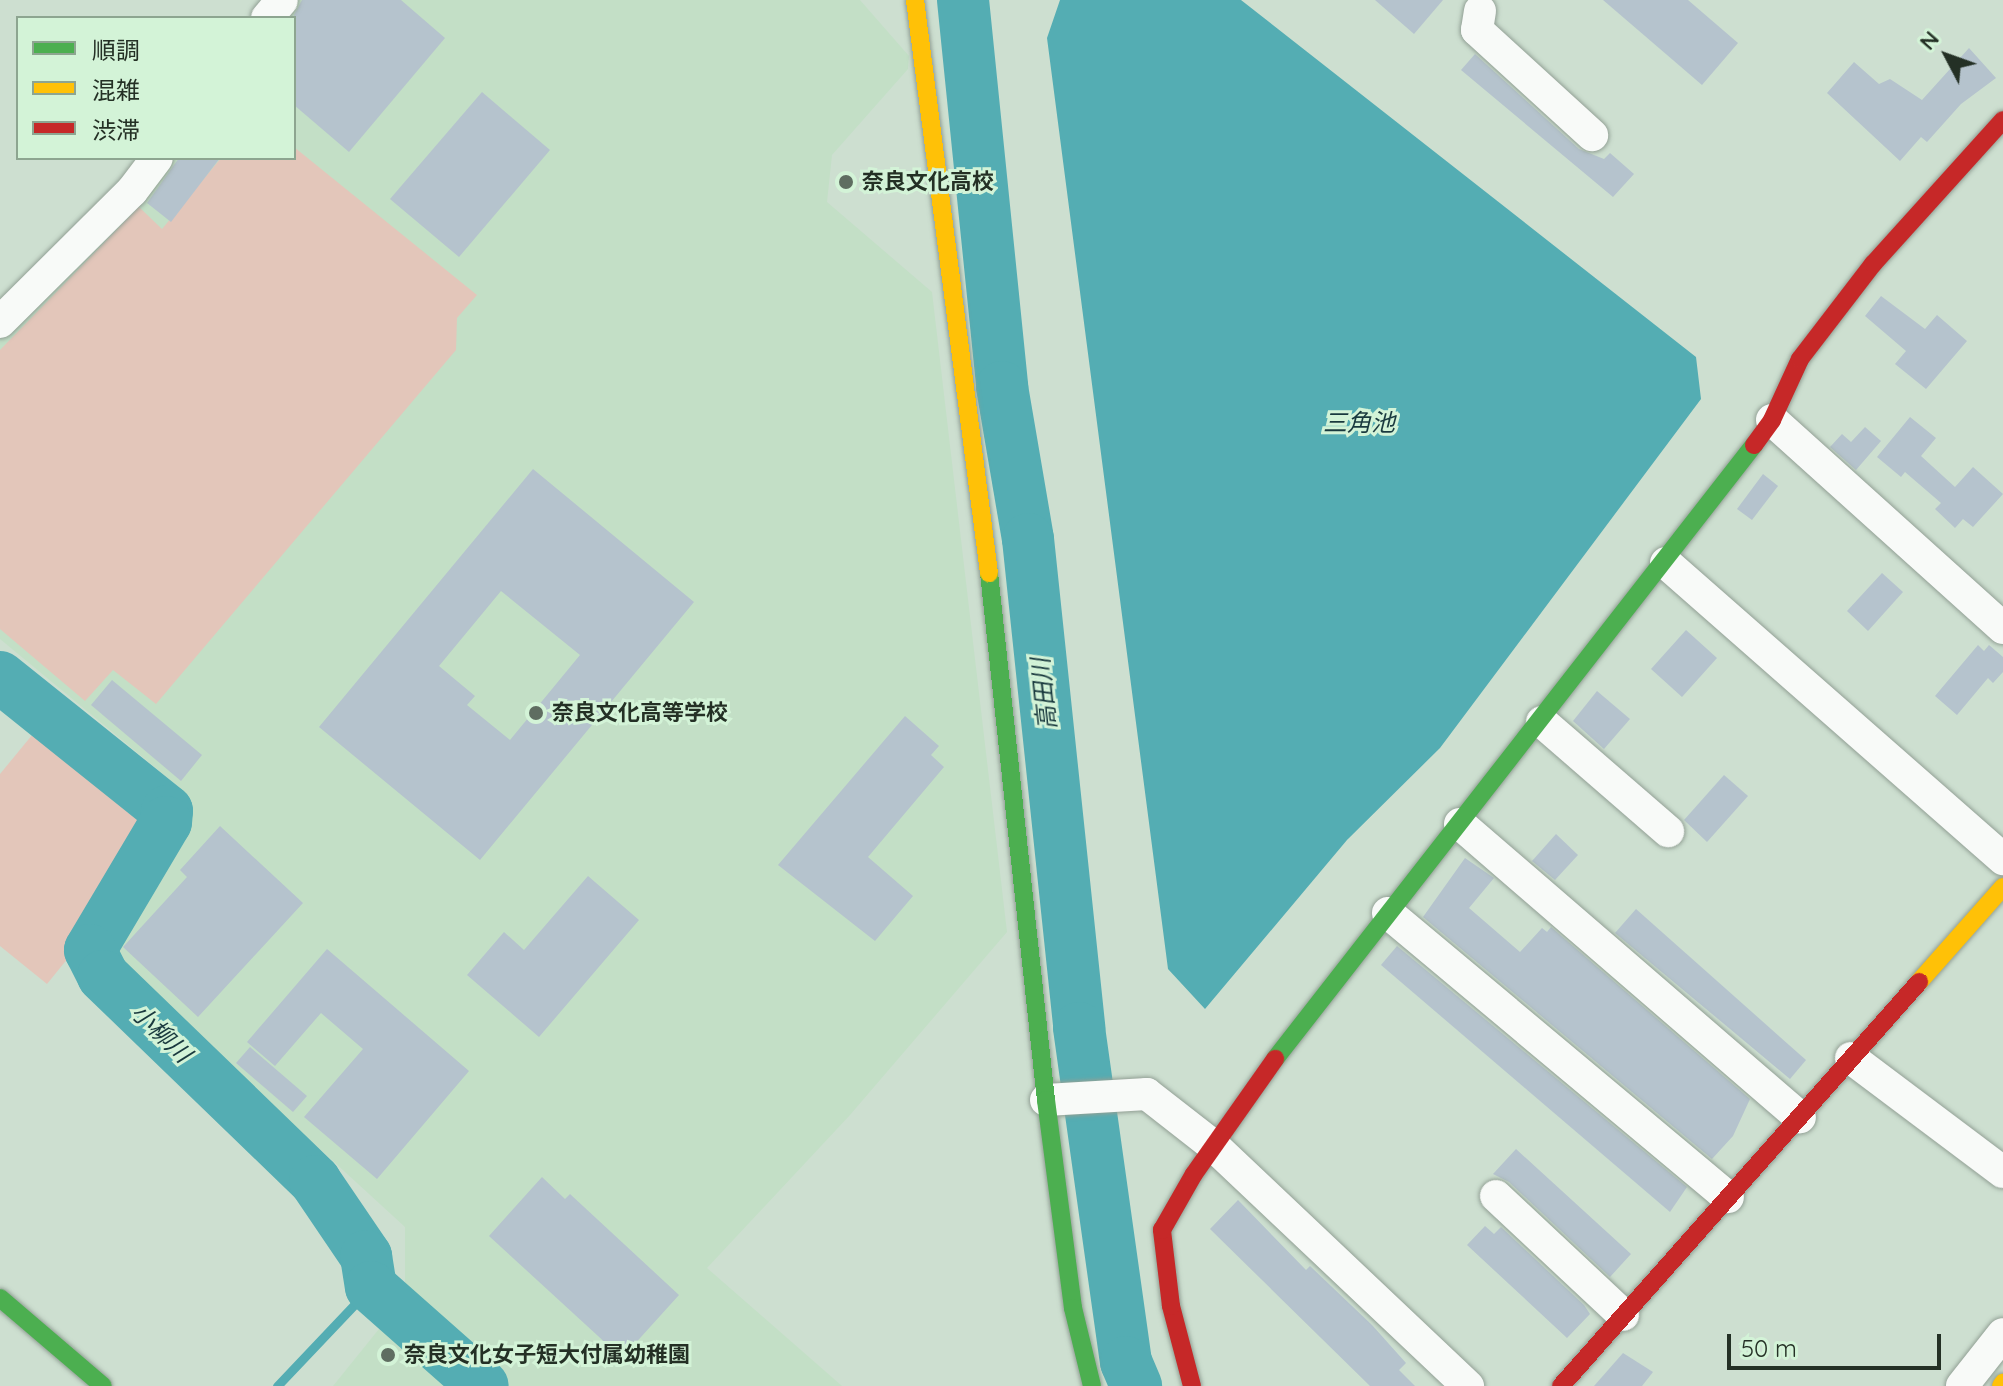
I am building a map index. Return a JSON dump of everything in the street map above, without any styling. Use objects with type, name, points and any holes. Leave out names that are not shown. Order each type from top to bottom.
[{"type":"street","points":[[269,16],[282,0]]},
{"type":"street","points":[[915,0],[1056,1099],[1073,1308],[1092,1386]]},
{"type":"street","points":[[1478,4],[1477,30],[1592,135]]},
{"type":"street","points":[[1192,1386],[1171,1306],[1162,1230],[1284,1047],[1666,563],[1772,420],[1800,359],[1873,264],[1927,210],[2003,120]]},
{"type":"street","points":[[0,322],[132,191],[155,160]]},
{"type":"street","points":[[1772,420],[2003,628]]},
{"type":"street","points":[[1666,563],[2003,859]]},
{"type":"street","points":[[1542,722],[1668,831]]},
{"type":"street","points":[[1460,824],[1800,1117]]},
{"type":"street","points":[[1561,1386],[2003,887]]},
{"type":"street","points":[[1388,913],[1728,1197]]},
{"type":"street","points":[[1851,1058],[2003,1172]]},
{"type":"street","points":[[1056,1099],[1129,1092],[1147,1094],[1216,1148],[1468,1386]]},
{"type":"street","points":[[1496,1196],[1623,1315]]},
{"type":"street","points":[[0,1298],[103,1386]]},
{"type":"street","points":[[1962,1386],[2003,1334]]},
{"type":"shaded area","name":"奈良文化高等学校","points":[[290,0],[860,0],[909,56],[908,69],[832,155],[827,202],[932,292],[1007,932],[850,1115],[707,1268],[842,1386],[506,1386],[405,1295],[405,1227],[100,947],[180,840],[188,812],[180,788],[0,639],[0,339],[141,196],[168,160],[296,160],[296,16],[278,16]]},
{"type":"shaded area","points":[[296,149],[477,295],[457,318],[456,350],[156,704],[113,670],[85,701],[0,629],[0,350],[139,207],[162,229],[219,160],[296,160]]},
{"type":"shaded area","points":[[42,723],[156,810],[155,825],[82,941],[47,984],[0,946],[0,774]]},
{"type":"shaded area","name":"奈良文化女子短大付属幼稚園","points":[[383,1324],[454,1386],[333,1386]]},
{"type":"water","name":"三角池","points":[[1060,0],[1241,0],[1696,357],[1701,399],[1440,748],[1347,840],[1205,1009],[1168,969],[1047,38]]},
{"type":"building","points":[[302,0],[401,0],[445,38],[349,152],[296,107],[294,15]]},
{"type":"building","points":[[1375,0],[1443,0],[1414,34]]},
{"type":"building","points":[[1603,0],[1688,0],[1738,43],[1702,85]]},
{"type":"building","points":[[1969,48],[1996,78],[1961,104],[1927,142],[1921,137],[1900,161],[1827,93],[1854,62],[1879,84],[1890,79],[1922,100]]},
{"type":"building","points":[[1475,54],[1579,149],[1604,159],[1610,153],[1634,174],[1613,197],[1461,70]]},
{"type":"building","points":[[482,92],[550,150],[459,257],[390,199]]},
{"type":"building","points":[[178,160],[218,160],[171,222],[147,203]]},
{"type":"building","points":[[1881,296],[1925,329],[1937,315],[1967,341],[1926,389],[1895,364],[1906,351],[1865,316]]},
{"type":"building","points":[[1910,417],[1936,438],[1921,456],[1955,487],[1973,467],[2003,494],[1973,527],[1963,519],[1955,528],[1935,509],[1941,503],[1905,472],[1901,477],[1877,457]]},
{"type":"building","points":[[1865,427],[1881,441],[1856,470],[1830,447],[1842,434],[1851,442]]},
{"type":"building","points":[[533,469],[694,602],[480,860],[319,727]],"holes":[[[501,591],[580,655],[510,740],[467,705],[475,696],[439,666]]]},
{"type":"building","points":[[1763,474],[1778,486],[1752,520],[1737,509]]},
{"type":"building","points":[[1882,573],[1903,592],[1868,631],[1847,611]]},
{"type":"building","points":[[1686,630],[1717,658],[1682,697],[1651,669]]},
{"type":"building","points":[[1978,645],[1984,651],[1989,645],[2003,657],[2003,672],[1993,683],[1988,678],[1957,715],[1935,696]]},
{"type":"building","points":[[112,680],[202,755],[181,781],[91,705]]},
{"type":"building","points":[[1597,691],[1630,719],[1604,749],[1573,721]]},
{"type":"building","points":[[905,716],[939,746],[931,755],[944,767],[868,857],[913,896],[875,941],[778,865]]},
{"type":"building","points":[[1724,775],[1748,796],[1707,842],[1684,820]]},
{"type":"building","points":[[220,826],[303,903],[198,1017],[123,947],[187,877],[180,870]]},
{"type":"building","points":[[1556,834],[1578,855],[1555,880],[1532,861]]},
{"type":"building","points":[[1465,858],[1494,878],[1469,908],[1520,952],[1542,928],[1547,932],[1551,927],[1750,1099],[1733,1136],[1712,1159],[1423,917]]},
{"type":"building","points":[[588,876],[639,920],[539,1037],[467,975],[504,932],[524,950]]},
{"type":"building","points":[[1636,909],[1806,1060],[1790,1079],[1615,933]]},
{"type":"building","points":[[1397,946],[1687,1187],[1670,1212],[1381,965]]},
{"type":"building","points":[[327,949],[469,1071],[377,1179],[304,1117],[363,1049],[321,1013],[275,1066],[247,1042]]},
{"type":"building","points":[[250,1047],[307,1096],[293,1112],[236,1063]]},
{"type":"building","points":[[1516,1149],[1631,1254],[1610,1277],[1509,1182],[1493,1174]]},
{"type":"building","points":[[542,1177],[565,1199],[570,1194],[679,1295],[622,1358],[489,1236]]},
{"type":"building","points":[[1238,1200],[1306,1270],[1310,1266],[1372,1325],[1406,1363],[1399,1370],[1415,1386],[1370,1386],[1210,1229]]},
{"type":"building","points":[[1485,1226],[1494,1234],[1501,1227],[1584,1305],[1590,1314],[1567,1338],[1467,1245]]},
{"type":"building","points":[[1623,1353],[1653,1372],[1642,1386],[1594,1386]]},
{"type":"waterway","name":"高田川","points":[[963,0],[1002,387],[1028,539],[1079,1028],[1126,1362],[1136,1386]]},
{"type":"waterway","name":"小柳川","points":[[0,677],[167,811],[166,822],[90,950],[103,976],[315,1181],[366,1256],[371,1287],[483,1386]]},
{"type":"waterway","points":[[277,1386],[371,1287]]},
{"type":"traffic: fast","points":[[1275,1059],[1754,445]]},
{"type":"traffic: fast","points":[[989,573],[1046,1100],[1073,1308],[1092,1386]]},
{"type":"traffic: fast","points":[[0,1298],[103,1386]]},
{"type":"traffic: slow","points":[[915,0],[989,573]]},
{"type":"traffic: slow","points":[[1919,982],[2003,887]]},
{"type":"traffic: jam","points":[[1754,445],[1772,420],[1800,359],[1873,264],[2003,120]]},
{"type":"traffic: jam","points":[[1561,1386],[1919,982]]},
{"type":"traffic: jam","points":[[1192,1386],[1171,1306],[1162,1230],[1194,1174],[1275,1059]]},
{"type":"place","name":"奈良文化高校","points":[[846,182]]},
{"type":"place","name":"奈良文化高等学校","points":[[536,713]]},
{"type":"place","name":"奈良文化女子短大付属幼稚園","points":[[388,1355]]}]
